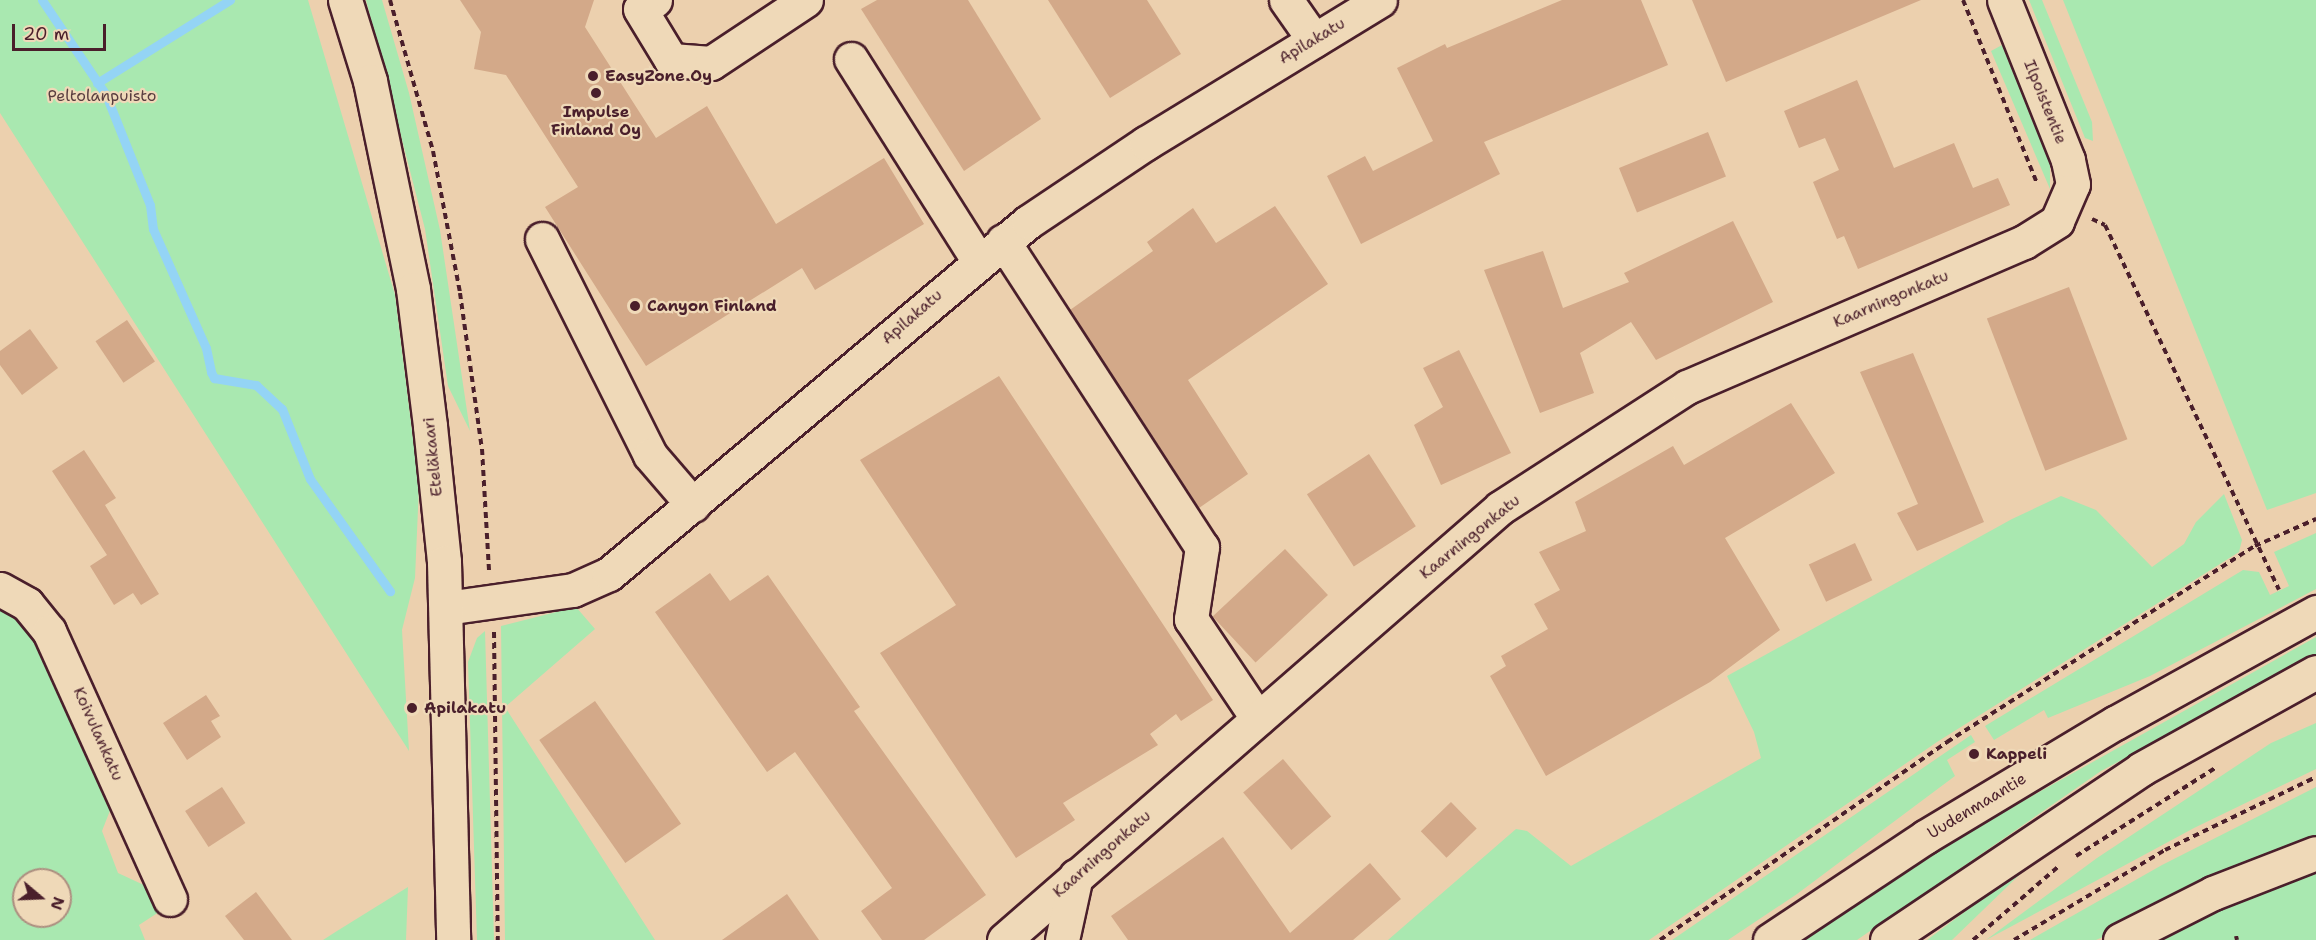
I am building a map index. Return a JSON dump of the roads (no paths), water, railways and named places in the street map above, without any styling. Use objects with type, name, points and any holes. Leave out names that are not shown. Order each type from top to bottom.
[{"type":"street","name":"Eteläkaari","points":[[345,0],[370,81],[413,289],[433,450],[446,608],[450,935]]},
{"type":"street","points":[[655,0],[640,9],[671,60],[711,63],[806,0]]},
{"type":"street","points":[[1286,0],[1314,40]]},
{"type":"street","name":"Apilakatu","points":[[446,608],[582,586],[609,574],[991,250],[1146,143],[1380,0]]},
{"type":"street","name":"Ilpoistentie","points":[[2004,0],[2068,160],[2078,211]]},
{"type":"street","points":[[851,59],[991,250],[1203,547],[1191,619],[1258,718]]},
{"type":"street","name":"Kaarningonkatu","points":[[1004,940],[1500,508],[1687,387],[2024,242],[2078,211]]},
{"type":"street","points":[[542,239],[650,455],[693,505]]},
{"type":"street","name":"Koivulankatu","points":[[0,590],[27,604],[55,642],[170,899]]},
{"type":"street","name":"Uudenmaantie","points":[[1770,940],[1945,825],[2316,612]]},
{"type":"street","points":[[1887,940],[2141,769],[2316,672]]},
{"type":"street","points":[[2120,940],[2213,893],[2316,853]]},
{"type":"street","points":[[1062,940],[1076,876]]},
{"type":"waterway","points":[[42,0],[106,95],[150,205],[153,229],[206,348],[214,378],[256,385],[282,409],[310,479],[390,591]]},
{"type":"waterway","points":[[97,83],[230,0]]},
{"type":"place","name":"EasyZone Oy","points":[[593,76]]},
{"type":"place","name":"Impulse Finland Oy","points":[[596,93]]},
{"type":"place","name":"Canyon Finland","points":[[635,306]]},
{"type":"place","name":"Apilakatu","points":[[412,708]]},
{"type":"place","name":"Kappeli","points":[[1974,754]]},
{"type":"park label","name":"Peltolanpuisto","points":[[102,96]]}]
